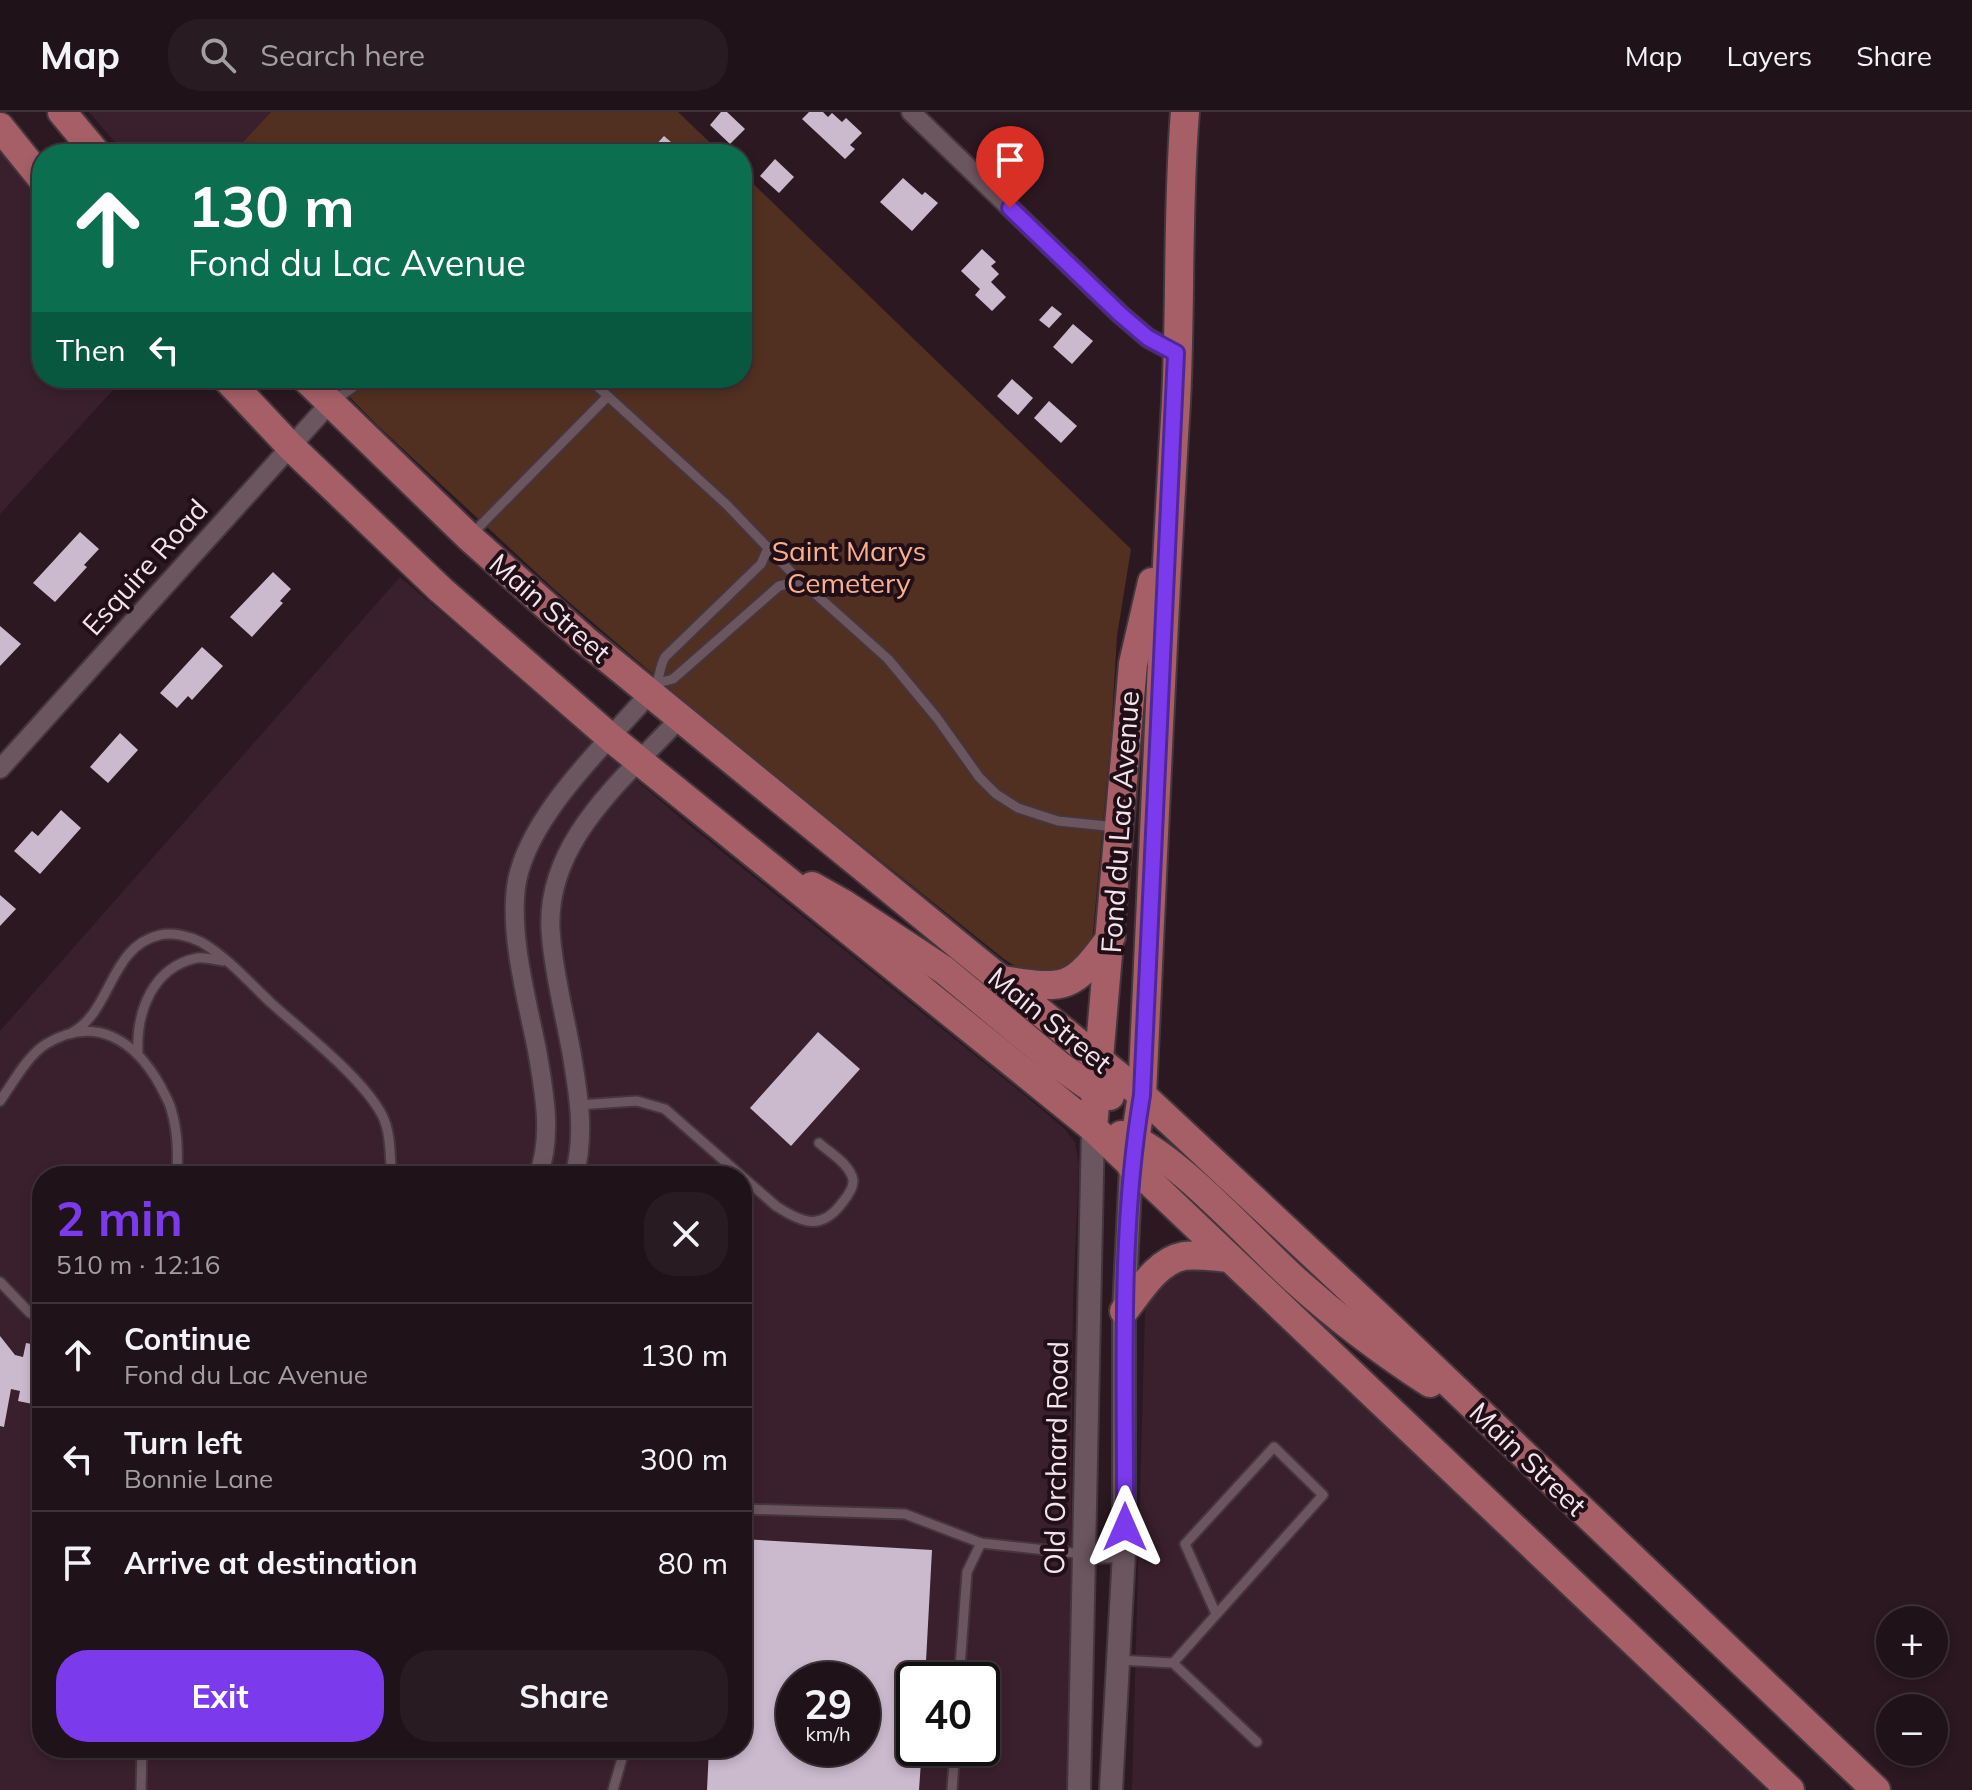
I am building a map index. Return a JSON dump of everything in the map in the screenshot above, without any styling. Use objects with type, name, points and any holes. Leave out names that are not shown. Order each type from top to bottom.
[{"type":"main road","points":[[62,112],[89,144]]},
{"type":"main road","name":"Fond du Lac Avenue","points":[[1131,1166],[1142,1095],[1167,519],[1176,398],[1185,112]]},
{"type":"main road","points":[[0,127],[32,167]]},
{"type":"main road","name":"Main Street","points":[[235,388],[291,447],[441,590],[611,738],[1093,1128],[1790,1790]]},
{"type":"main road","name":"Main Street","points":[[315,388],[469,537],[653,688],[679,719],[1142,1095],[1876,1790]]},
{"type":"main road","name":"Fond du Lac Avenue","points":[[1093,1128],[1133,664],[1167,519]]},
{"type":"main road","points":[[753,855],[844,904],[944,970],[1060,1066],[1097,1092],[1121,1099],[1142,1095]]},
{"type":"main road","points":[[1000,980],[1045,987],[1067,982],[1084,971],[1111,936]]},
{"type":"main road","points":[[1093,1128],[1135,1138],[1170,1163],[1295,1281],[1389,1356],[1486,1419]]},
{"type":"main road","points":[[1124,1311],[1160,1267],[1174,1259],[1185,1256],[1229,1258]]},
{"type":"street","points":[[911,112],[1120,314],[1148,338],[1176,353]]},
{"type":"street","name":"Esquire Road","points":[[0,769],[330,403]]},
{"type":"street","points":[[541,1166],[547,1141],[542,1081],[516,938],[517,882],[533,836],[556,802],[653,688]]},
{"type":"street","points":[[576,1166],[581,1138],[575,1075],[551,935],[552,895],[563,857],[585,822],[679,719]]},
{"type":"street","points":[[520,960],[554,955]]},
{"type":"street","points":[[544,1107],[578,1105]]},
{"type":"street","name":"Old Orchard Road","points":[[1079,1790],[1093,1128]]},
{"type":"street","points":[[1111,1790],[1124,1553],[1124,1311],[1131,1166]]},
{"type":"street","points":[[1084,1554],[1124,1553]]},
{"type":"lane","points":[[330,403],[352,388]]},
{"type":"lane","points":[[598,388],[727,505],[801,581],[888,659],[937,718],[979,777],[996,794],[1018,808],[1058,821],[1120,828]]},
{"type":"lane","points":[[469,537],[607,397]]},
{"type":"lane","points":[[653,688],[665,657],[761,564],[768,548]]},
{"type":"lane","points":[[653,688],[673,679],[779,586],[801,581]]},
{"type":"lane","points":[[0,1101],[45,1045],[84,1026],[92,1017],[116,971],[138,944],[160,934],[181,935],[201,942],[226,962],[366,1090],[384,1117],[391,1166]]},
{"type":"lane","points":[[138,1053],[139,1023],[155,984],[166,970],[199,958],[226,962]]},
{"type":"lane","points":[[73,1032],[109,1033],[138,1053],[171,1106],[179,1145],[178,1166]]},
{"type":"lane","points":[[578,1105],[637,1101],[665,1109],[730,1166]]},
{"type":"lane","points":[[752,1185],[797,1220],[814,1222],[830,1217],[852,1189],[853,1181],[847,1166],[819,1143]]},
{"type":"lane","points":[[0,1282],[32,1314]]},
{"type":"lane","points":[[1173,1663],[1323,1495],[1274,1447],[1185,1544],[1216,1614]]},
{"type":"lane","points":[[752,1509],[905,1514],[981,1543],[1084,1554]]},
{"type":"lane","points":[[960,1662],[967,1572],[981,1543]]},
{"type":"lane","points":[[1118,1660],[1173,1663],[1257,1742]]},
{"type":"lane","points":[[141,1790],[142,1758]]},
{"type":"lane","points":[[613,1790],[622,1758]]},
{"type":"lane","points":[[952,1790],[954,1766]]},
{"type":"shaded area","points":[[89,112],[271,112],[241,144],[116,144]]},
{"type":"shaded area","points":[[0,152],[32,190],[32,388],[115,388],[0,514]]},
{"type":"shaded area","points":[[400,577],[684,821],[1028,1098],[1065,1129],[1075,1142],[1079,1164],[1073,1300],[1069,1790],[0,1790],[0,1031]]},
{"type":"shaded area","points":[[1210,1266],[1225,1274],[1767,1790],[1132,1790],[1145,1313],[1149,1295],[1171,1272]]},
{"type":"green space","points":[[271,112],[678,112],[712,144],[241,144]]},
{"type":"green space","name":"Saint Marys Cemetery","points":[[752,183],[1131,549],[1117,636],[1093,933],[1088,950],[1056,975],[1021,970],[1004,959],[731,741],[556,591],[341,388],[752,388]]},
{"type":"building","points":[[721,112],[727,112],[745,129],[730,144],[710,125]]},
{"type":"building","points":[[809,112],[823,112],[828,117],[832,113],[842,122],[846,118],[862,133],[850,145],[855,149],[845,159],[802,119]]},
{"type":"building","points":[[664,136],[673,144],[657,144]]},
{"type":"building","points":[[775,159],[794,177],[779,193],[760,176]]},
{"type":"building","points":[[903,178],[922,195],[925,192],[938,203],[912,231],[880,202]]},
{"type":"building","points":[[982,249],[996,262],[991,266],[999,274],[991,282],[1006,297],[992,311],[975,295],[980,289],[961,271]]},
{"type":"building","points":[[1052,306],[1062,314],[1049,328],[1039,320]]},
{"type":"building","points":[[1073,324],[1093,341],[1072,364],[1053,347]]},
{"type":"building","points":[[1012,379],[1033,398],[1018,415],[997,396]]},
{"type":"building","points":[[1049,401],[1077,426],[1061,443],[1034,418]]},
{"type":"building","points":[[80,532],[99,549],[55,602],[33,583]]},
{"type":"building","points":[[273,572],[291,589],[280,601],[283,603],[252,637],[230,617]]},
{"type":"building","points":[[0,626],[21,644],[0,666]]},
{"type":"building","points":[[202,647],[223,666],[192,700],[188,696],[177,708],[160,693]]},
{"type":"building","points":[[120,733],[138,750],[108,783],[90,767]]},
{"type":"building","points":[[61,810],[81,828],[40,874],[14,851],[32,831],[38,836]]},
{"type":"building","points":[[0,895],[16,909],[0,926]]},
{"type":"building","points":[[818,1032],[860,1069],[791,1146],[750,1108]]},
{"type":"building","points":[[0,1336],[15,1355],[23,1357],[26,1343],[32,1344],[32,1404],[18,1401],[20,1391],[11,1389],[4,1427],[0,1426]]},
{"type":"building","points":[[752,1540],[932,1550],[926,1662],[896,1662],[896,1766],[921,1766],[919,1790],[707,1790],[709,1758],[752,1758]]},
{"type":"route","points":[[1010,208],[1120,314],[1148,338],[1176,353],[1142,1095],[1131,1166],[1124,1311],[1125,1527]]}]
